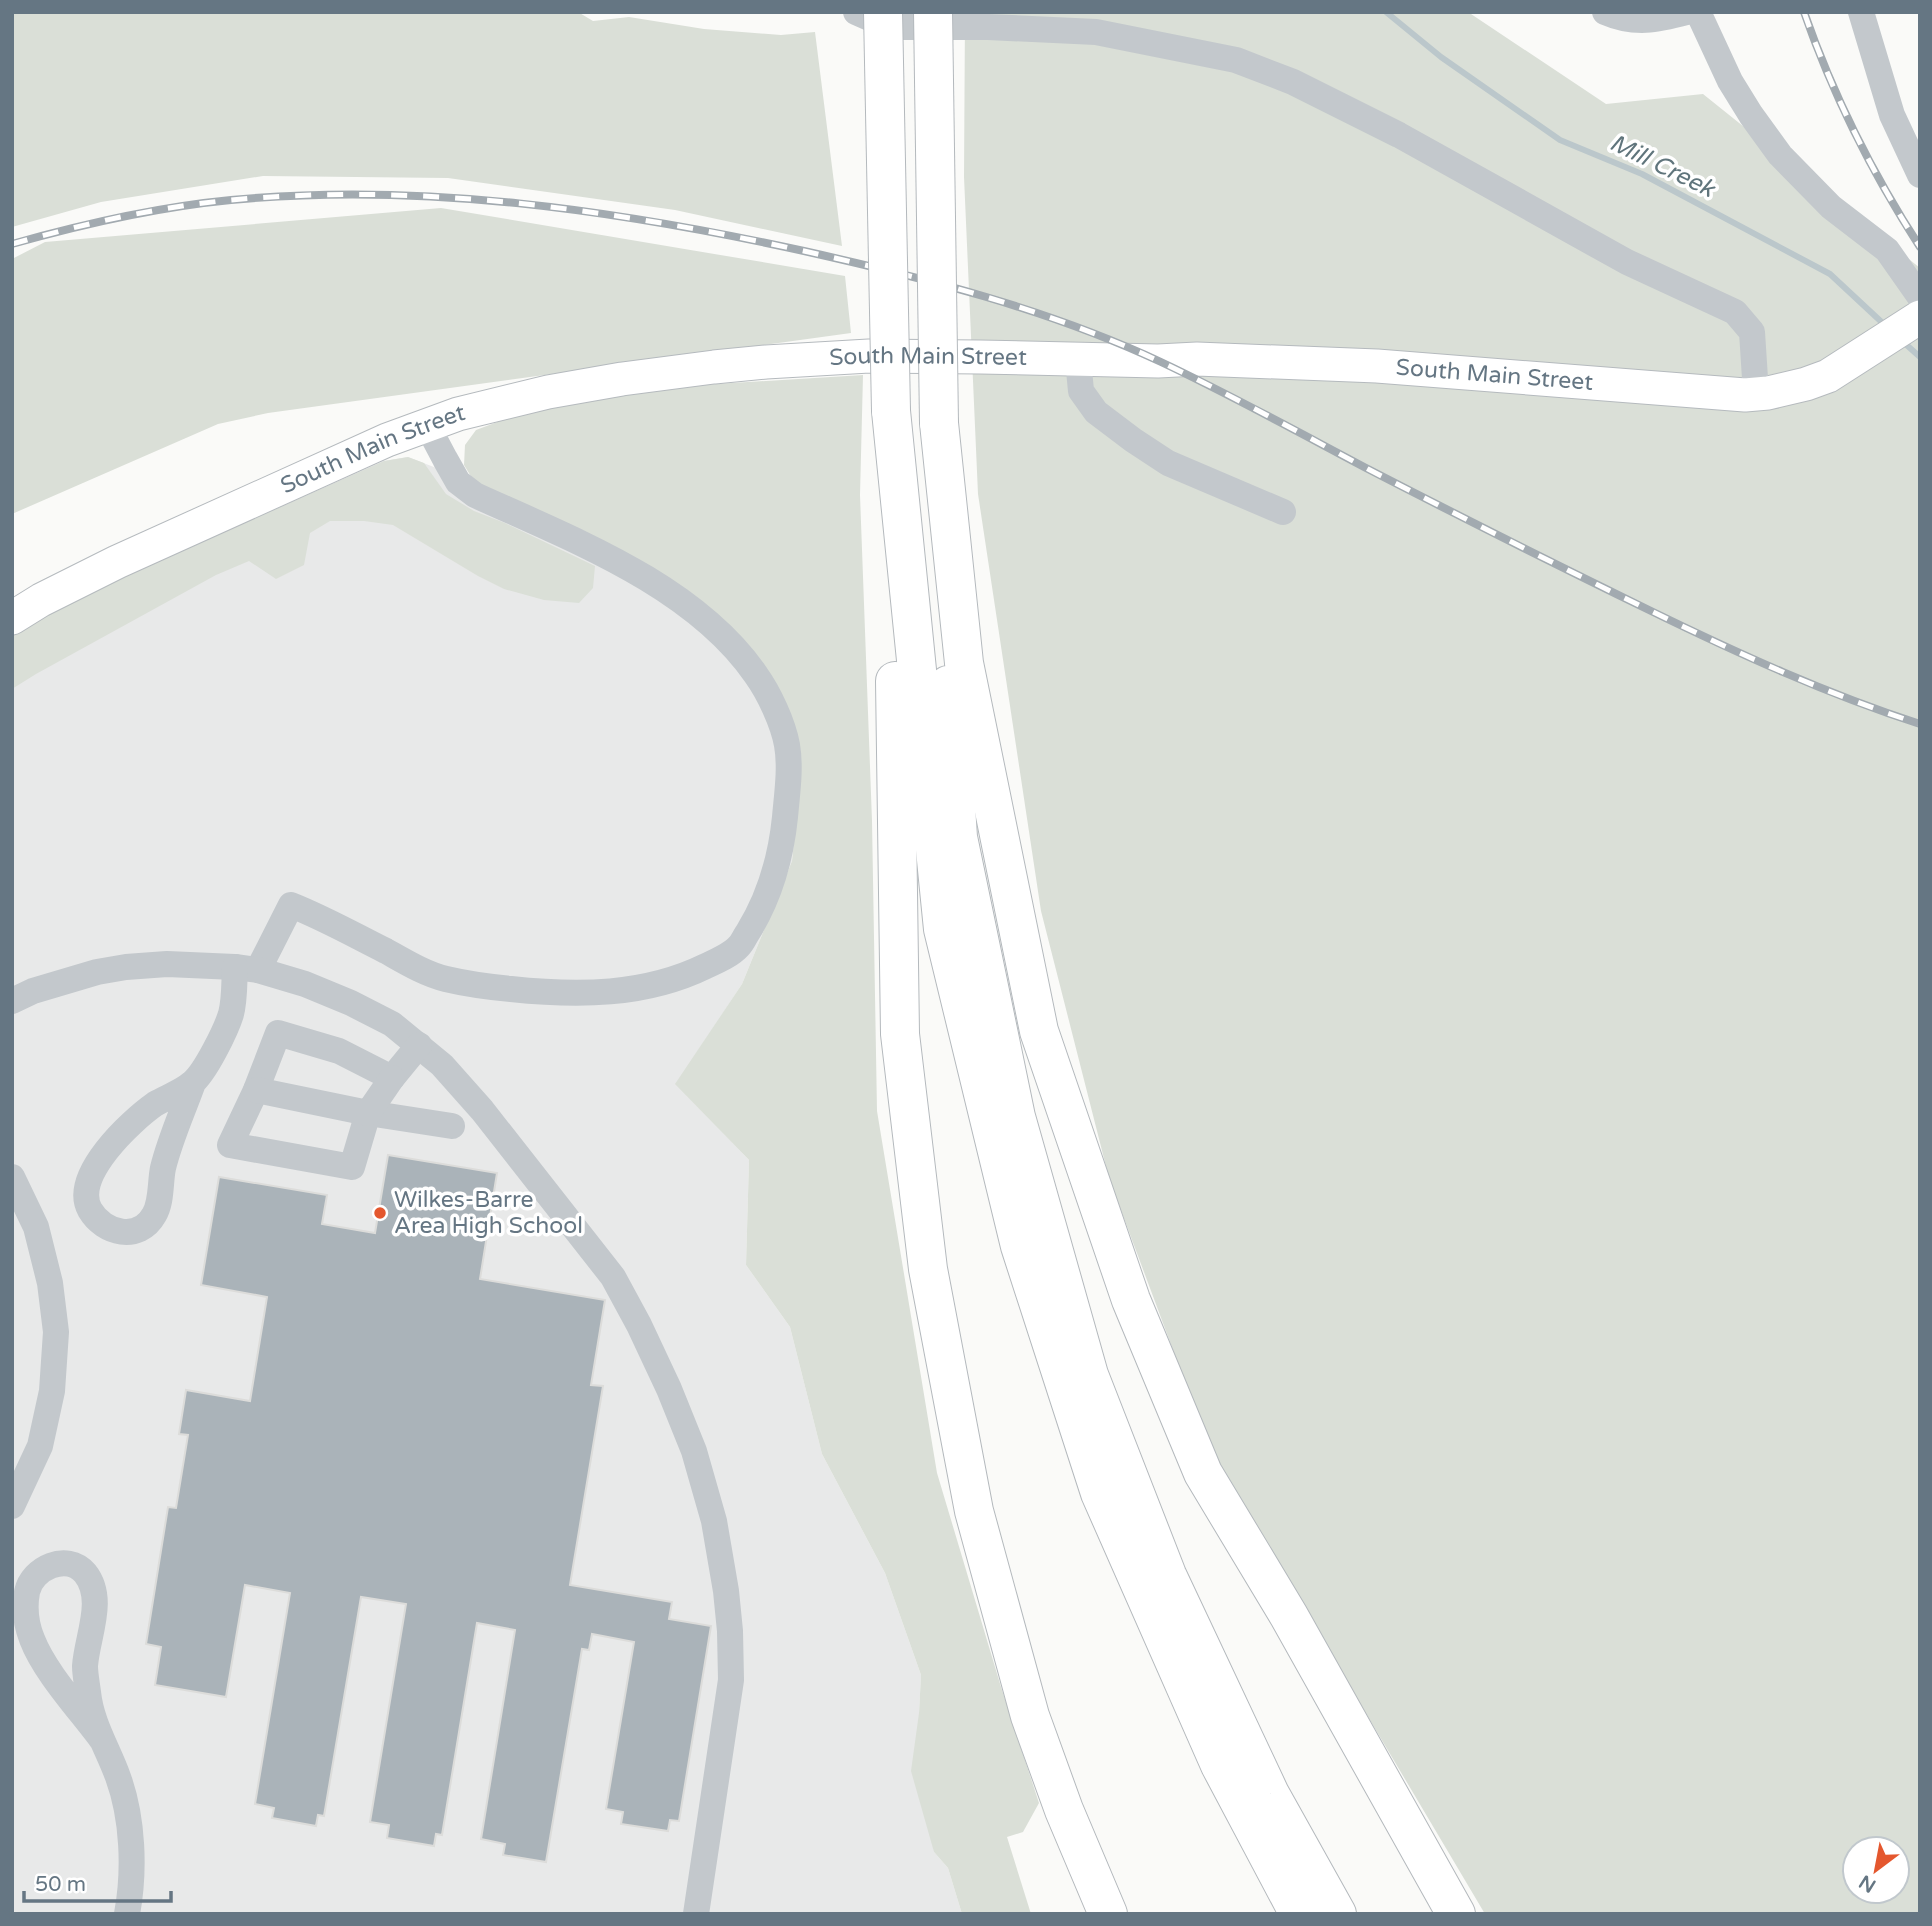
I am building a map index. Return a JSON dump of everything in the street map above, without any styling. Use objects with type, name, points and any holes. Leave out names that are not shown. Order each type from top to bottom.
[{"type":"highway","points":[[883,12],[900,1034],[928,1269],[974,1511],[1030,1716],[1108,1914]]},
{"type":"highway","points":[[933,12],[944,631],[958,837],[1016,1117],[1090,1375],[1167,1575],[1270,1794],[1337,1914]]},
{"type":"highway","points":[[936,100],[940,12]]},
{"type":"highway","points":[[891,419],[943,929],[1020,1246],[1100,1493],[1220,1765],[1299,1914]]},
{"type":"highway","points":[[939,423],[964,663],[1039,1031],[1131,1300],[1203,1473],[1289,1616],[1456,1914]]},
{"type":"main road","name":"South Main Street","points":[[12,618],[41,600],[117,562],[387,440],[458,414],[548,392],[622,379],[727,366],[892,356],[1158,361],[1197,359],[1377,366],[1745,395],[1806,384],[1828,376],[1876,346],[1918,312]]},
{"type":"street","points":[[856,12],[890,27],[988,27],[1096,32],[1236,60],[1293,82],[1399,135],[1627,262],[1735,312],[1752,332],[1756,394]]},
{"type":"street","points":[[1605,12],[1620,18],[1641,21],[1687,12]]},
{"type":"street","points":[[1698,12],[1730,81],[1780,155],[1831,207],[1887,250],[1918,312]]},
{"type":"street","points":[[1861,12],[1892,115],[1920,175]]},
{"type":"street","points":[[1078,359],[1081,391],[1096,412],[1133,440],[1168,463],[1283,512]]},
{"type":"street","points":[[193,1083],[157,1103],[132,1122],[110,1145],[95,1168],[87,1189],[88,1206],[98,1222],[115,1232],[134,1230],[148,1223],[156,1213],[163,1169],[193,1083],[213,1054],[247,968],[291,905],[320,916],[405,962],[444,978],[545,993],[592,994],[642,988],[695,971],[739,947],[755,920],[770,884],[784,828],[788,788],[787,745],[775,710],[756,676],[736,650],[712,626],[667,591],[616,562],[475,495],[458,482],[427,425]]},
{"type":"street","points":[[12,1001],[33,991],[97,972],[167,964],[247,968],[305,984],[351,1003],[392,1024],[442,1065],[482,1110],[613,1277],[669,1388],[694,1451],[713,1521],[726,1591],[731,1680],[696,1914]]},
{"type":"street","points":[[392,1078],[339,1051],[278,1032],[256,1090],[230,1145],[352,1167],[368,1113],[419,1045]]},
{"type":"street","points":[[256,1090],[368,1113],[452,1126]]},
{"type":"street","points":[[12,1177],[36,1227],[50,1283],[56,1332],[52,1391],[40,1446],[12,1506]]},
{"type":"street","points":[[102,1740],[49,1669],[32,1640],[25,1613],[27,1589],[38,1573],[52,1564],[67,1563],[83,1570],[93,1587],[95,1606],[85,1667],[89,1703],[119,1778],[128,1821],[132,1861],[127,1914]]},
{"type":"shaded area","points":[[12,12],[578,12],[593,21],[629,17],[704,29],[781,35],[815,32],[842,246],[675,210],[448,178],[263,176],[101,202],[12,227]]},
{"type":"shaded area","points":[[965,12],[1468,12],[1606,104],[1703,94],[1920,268],[1920,1914],[1485,1914],[1211,1452],[1109,1178],[1041,911],[978,494],[964,177]]},
{"type":"shaded area","points":[[441,208],[845,276],[851,333],[268,413],[218,424],[12,514],[12,259],[45,242]]},
{"type":"shaded area","points":[[863,375],[860,495],[872,821],[877,1111],[937,1473],[1039,1803],[1023,1832],[1007,1837],[1031,1914],[962,1914],[948,1868],[934,1852],[911,1771],[921,1675],[885,1573],[822,1454],[790,1327],[746,1265],[749,1160],[675,1084],[742,984],[792,861],[799,792],[733,630],[475,483],[464,465],[465,445],[476,430],[513,416],[564,402],[683,386]]},
{"type":"shaded area","name":"Wilkes-Barre Area High School","points":[[408,457],[475,483],[733,630],[799,792],[792,861],[742,984],[676,1084],[749,1160],[746,1265],[790,1327],[822,1454],[885,1573],[921,1675],[919,1713],[934,1852],[948,1868],[962,1914],[12,1914],[12,634],[116,580],[384,461]]},
{"type":"shaded area","points":[[408,457],[424,463],[446,494],[474,511],[595,566],[593,588],[579,603],[544,600],[504,589],[393,525],[364,521],[330,521],[310,533],[304,565],[276,579],[249,561],[216,575],[12,689],[12,634],[25,625],[116,580],[384,461]]},
{"type":"building","points":[[388,1155],[497,1173],[480,1279],[605,1300],[591,1385],[603,1386],[570,1585],[672,1602],[669,1619],[711,1626],[679,1821],[670,1820],[668,1831],[621,1824],[623,1812],[606,1809],[634,1642],[592,1634],[589,1650],[582,1649],[546,1862],[503,1855],[505,1844],[481,1839],[515,1630],[477,1623],[442,1835],[436,1834],[434,1846],[387,1838],[389,1825],[370,1822],[406,1604],[361,1597],[324,1816],[318,1815],[316,1826],[272,1818],[274,1808],[255,1804],[290,1593],[245,1585],[226,1697],[155,1685],[161,1647],[146,1644],[168,1507],[176,1508],[188,1435],[179,1434],[186,1390],[250,1401],[267,1297],[201,1285],[219,1177],[327,1195],[322,1224],[375,1233]]},
{"type":"waterway","name":"Mill Creek","points":[[1386,12],[1441,57],[1560,140],[1642,174],[1830,274],[1888,328]]},
{"type":"waterway","name":"Mill Creek","points":[[1901,340],[1920,357]]},
{"type":"railway","points":[[1804,12],[1855,133],[1920,247]]},
{"type":"railway","points":[[12,244],[120,217],[203,203],[303,195],[447,197],[519,203],[662,223],[895,272],[1030,311],[1118,343],[1213,388],[1438,505],[1682,626],[1817,686],[1920,724]]},
{"type":"place","name":"Wilkes-Barre Area High School","points":[[380,1213]]}]
